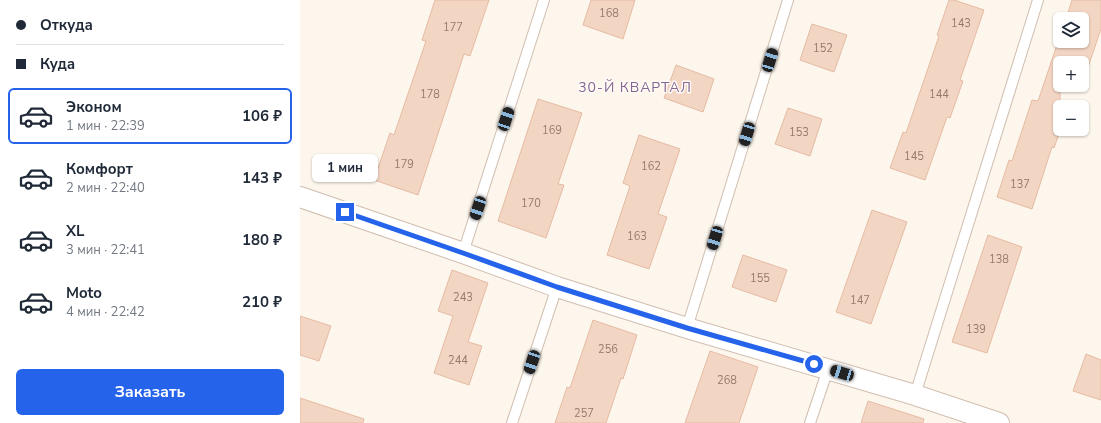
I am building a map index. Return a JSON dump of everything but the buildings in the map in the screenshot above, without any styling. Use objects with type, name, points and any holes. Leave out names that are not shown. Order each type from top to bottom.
[{"type":"street","points":[[300,197],[557,287],[687,328],[916,395],[999,423]]},
{"type":"lane","points":[[463,253],[544,0]]},
{"type":"lane","points":[[687,328],[788,0]]},
{"type":"lane","points":[[916,395],[1038,0]]},
{"type":"lane","points":[[512,423],[557,287]]},
{"type":"lane","points":[[810,423],[828,369]]},
{"type":"district","name":"30-Й КВАРТАЛ","points":[[635,87]]},
{"type":"route","points":[[345,212],[557,287],[687,328],[814,364]]}]
